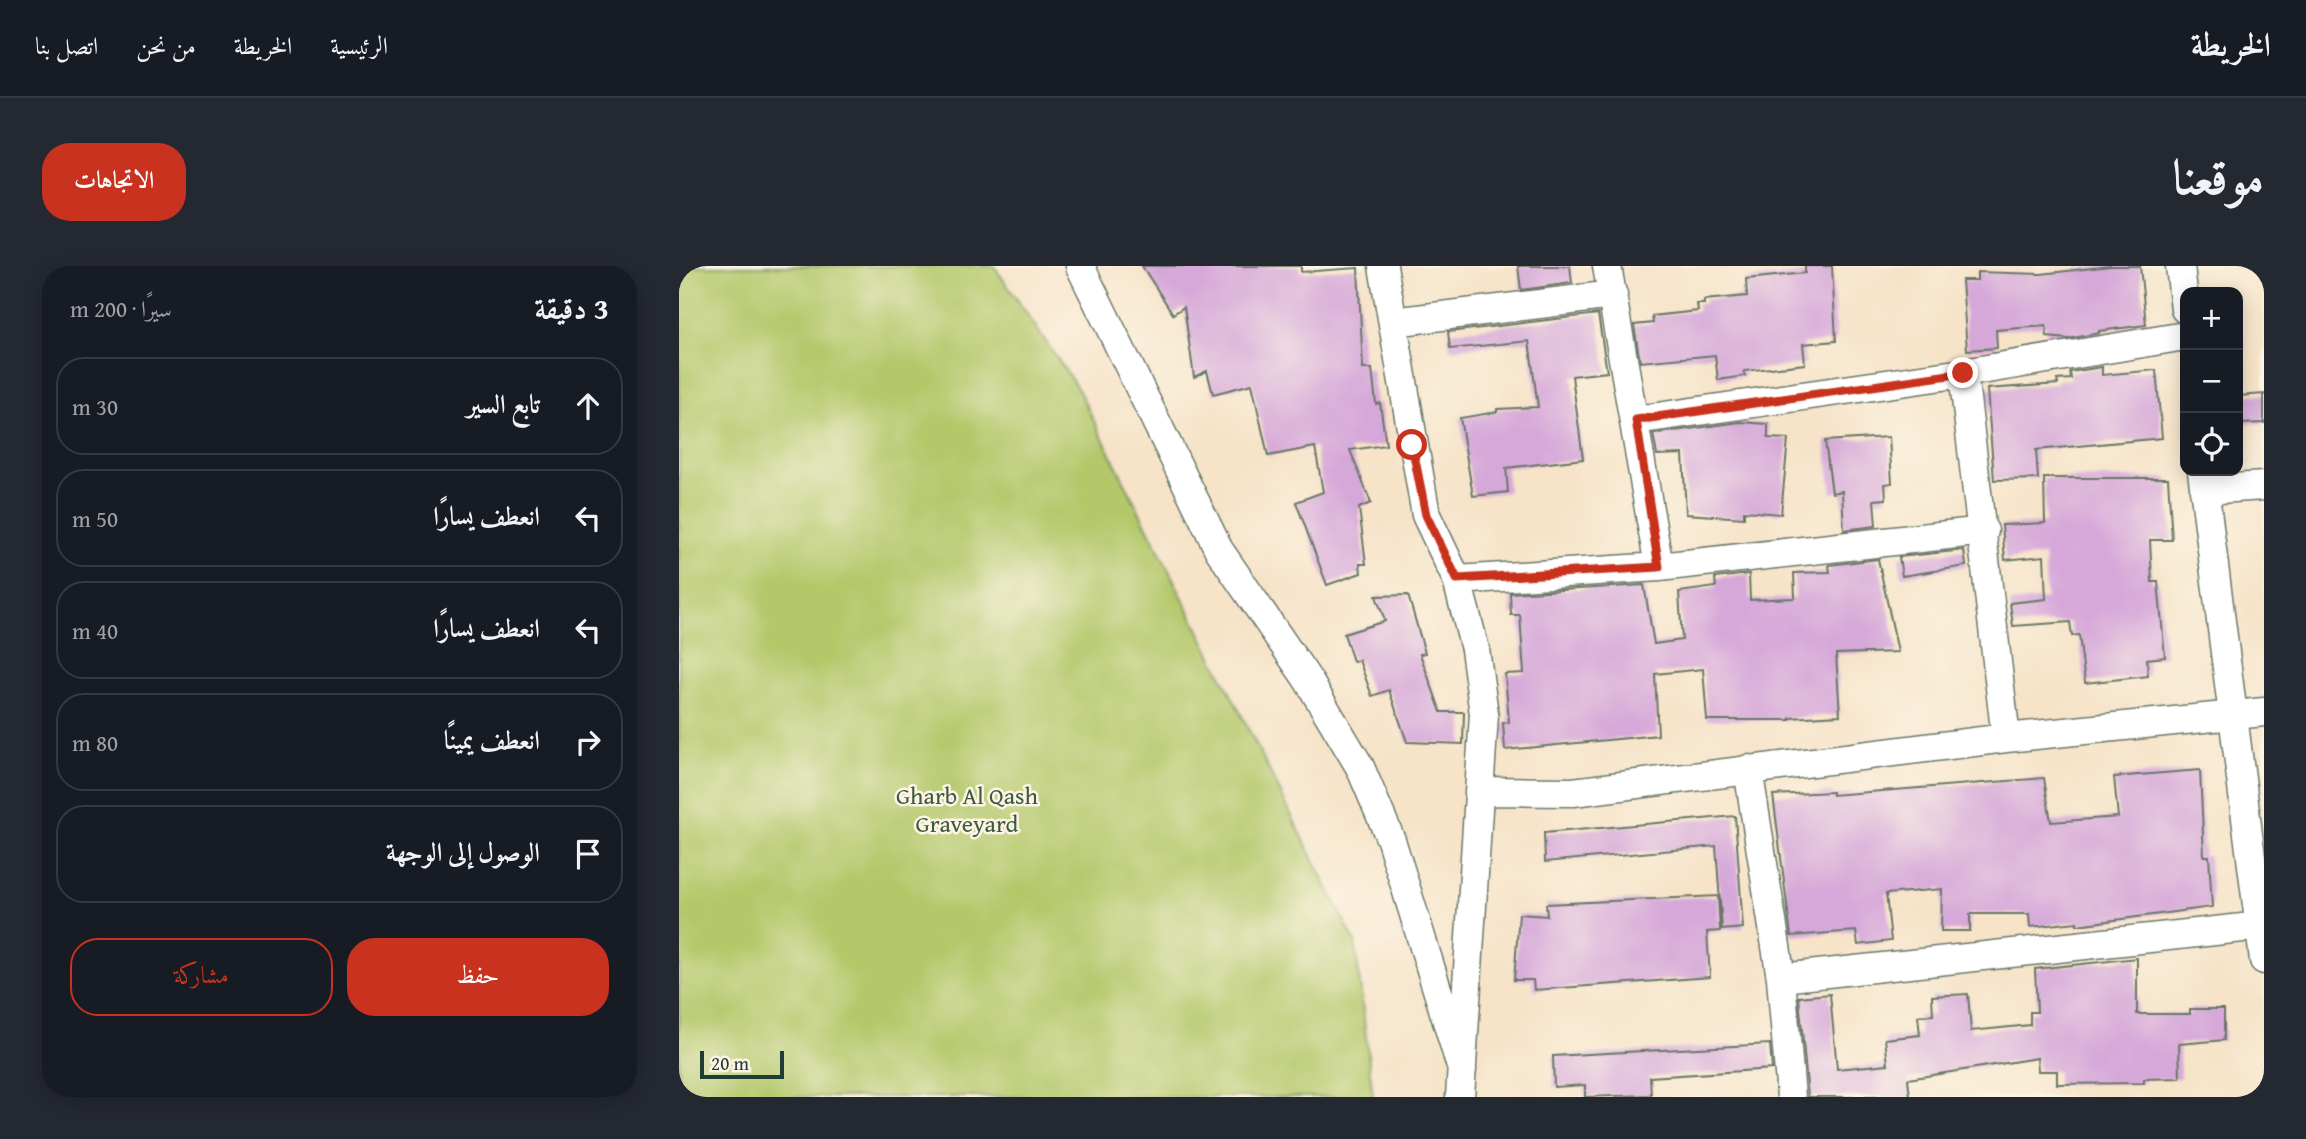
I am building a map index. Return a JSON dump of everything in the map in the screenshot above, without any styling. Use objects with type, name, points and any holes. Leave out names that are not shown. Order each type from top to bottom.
[{"type":"street","points":[[1080,266],[1219,550],[1308,680],[1360,767],[1391,840],[1461,1083]]},
{"type":"street","points":[[1383,266],[1426,515],[1457,579],[1475,649],[1484,714],[1461,1083]]},
{"type":"street","points":[[1607,266],[1636,420],[1659,567]]},
{"type":"street","points":[[2180,266],[2182,287]]},
{"type":"street","points":[[1393,322],[1613,295]]},
{"type":"street","points":[[1636,420],[1963,373],[2180,337]]},
{"type":"street","points":[[1963,373],[1984,531],[2006,738]]},
{"type":"street","points":[[2264,486],[2203,480],[2264,960]]},
{"type":"street","points":[[1457,579],[1659,567],[1984,531]]},
{"type":"street","points":[[1479,791],[1573,792],[2006,738],[2264,712]]},
{"type":"street","points":[[1748,769],[1781,978],[1791,1097]]},
{"type":"street","points":[[1781,978],[2261,926]]},
{"type":"green space","name":"Gharb Al Qash Graveyard","points":[[679,266],[994,266],[1078,389],[1355,942],[1373,1097],[679,1097]]},
{"type":"building","points":[[1142,266],[1301,266],[1301,272],[1358,268],[1363,369],[1372,369],[1376,404],[1380,403],[1386,445],[1350,450],[1371,503],[1359,508],[1366,564],[1360,564],[1361,573],[1327,585],[1296,502],[1323,492],[1315,447],[1268,456],[1252,384],[1213,394],[1207,371],[1194,377],[1184,307],[1173,314]]},
{"type":"building","points":[[1518,266],[1570,266],[1572,283],[1521,290]]},
{"type":"building","points":[[1805,266],[1832,266],[1836,341],[1803,344],[1805,364],[1744,371],[1745,376],[1718,380],[1715,355],[1640,362],[1634,325],[1653,323],[1652,316],[1698,311],[1697,304],[1704,304],[1704,300],[1747,296],[1746,279],[1805,273]]},
{"type":"building","points":[[2110,266],[2140,266],[2146,325],[2099,331],[2068,339],[2047,337],[2046,326],[1996,330],[1997,348],[1967,350],[1962,280],[1977,280],[1977,272],[2041,274]]},
{"type":"building","points":[[1598,314],[1607,372],[1572,376],[1583,459],[1506,468],[1508,492],[1473,496],[1460,418],[1497,412],[1497,409],[1538,407],[1529,341],[1450,349],[1448,332]]},
{"type":"building","points":[[2102,367],[2102,375],[2156,370],[2162,438],[2036,450],[2038,479],[1994,480],[1987,389],[2058,384],[2057,380],[2071,379],[2070,372]]},
{"type":"building","points":[[2264,394],[2264,423],[2243,424],[2243,396]]},
{"type":"building","points":[[1740,422],[1768,424],[1768,438],[1788,439],[1781,514],[1744,511],[1744,518],[1686,514],[1683,454],[1657,455],[1653,434]]},
{"type":"building","points":[[1889,437],[1892,483],[1885,484],[1886,499],[1874,500],[1876,526],[1844,530],[1842,491],[1832,493],[1825,441]]},
{"type":"building","points":[[2044,478],[2168,478],[2172,540],[2150,540],[2152,582],[2158,582],[2165,657],[2147,659],[2148,676],[2085,683],[2079,635],[2072,636],[2070,622],[2013,626],[2010,603],[2046,599],[2044,556],[2005,560],[2002,525],[2045,523]]},
{"type":"building","points":[[1964,550],[1966,566],[1902,576],[1899,557]]},
{"type":"building","points":[[1878,559],[1898,652],[1836,654],[1840,715],[1790,720],[1707,720],[1703,669],[1655,674],[1658,735],[1505,750],[1503,723],[1509,722],[1505,674],[1524,673],[1520,615],[1511,615],[1510,593],[1644,585],[1654,644],[1682,640],[1679,592],[1716,587],[1715,578],[1749,574],[1750,600],[1795,598],[1794,573],[1830,572],[1829,565]]},
{"type":"building","points":[[1408,595],[1425,653],[1420,654],[1441,712],[1464,712],[1463,744],[1407,742],[1389,690],[1372,696],[1359,660],[1353,661],[1344,634],[1385,621],[1376,596]]},
{"type":"building","points":[[2200,770],[2204,856],[2209,856],[2212,907],[2077,925],[2077,922],[2030,927],[2029,914],[1970,914],[1970,931],[1941,931],[1942,889],[1886,894],[1891,941],[1858,945],[1856,931],[1791,936],[1773,795],[1832,792],[1832,795],[2044,778],[2051,822],[2118,817],[2114,777]]},
{"type":"building","points":[[1735,816],[1743,928],[1722,930],[1716,846],[1545,862],[1544,833]]},
{"type":"building","points":[[1718,896],[1720,931],[1707,932],[1710,977],[1534,990],[1533,980],[1514,980],[1519,914],[1547,916],[1546,904]]},
{"type":"building","points":[[2137,958],[2137,1014],[2190,1014],[2190,1009],[2224,1009],[2224,1040],[2179,1044],[2180,1078],[2144,1079],[2144,1083],[2057,1084],[2057,1071],[2038,1071],[2037,1058],[1908,1079],[1910,1097],[1808,1097],[1799,997],[1830,994],[1837,1069],[1888,1064],[1885,1039],[1920,1035],[1918,1016],[1933,1015],[1932,996],[1968,994],[1971,1031],[2030,1025],[2030,1012],[2037,1012],[2035,969]]},
{"type":"building","points":[[1770,1044],[1772,1069],[1650,1077],[1651,1095],[1585,1097],[1585,1085],[1554,1087],[1553,1056]]},
{"type":"route","points":[[1412,445],[1426,515],[1457,579],[1659,567],[1636,420],[1963,373]]}]
